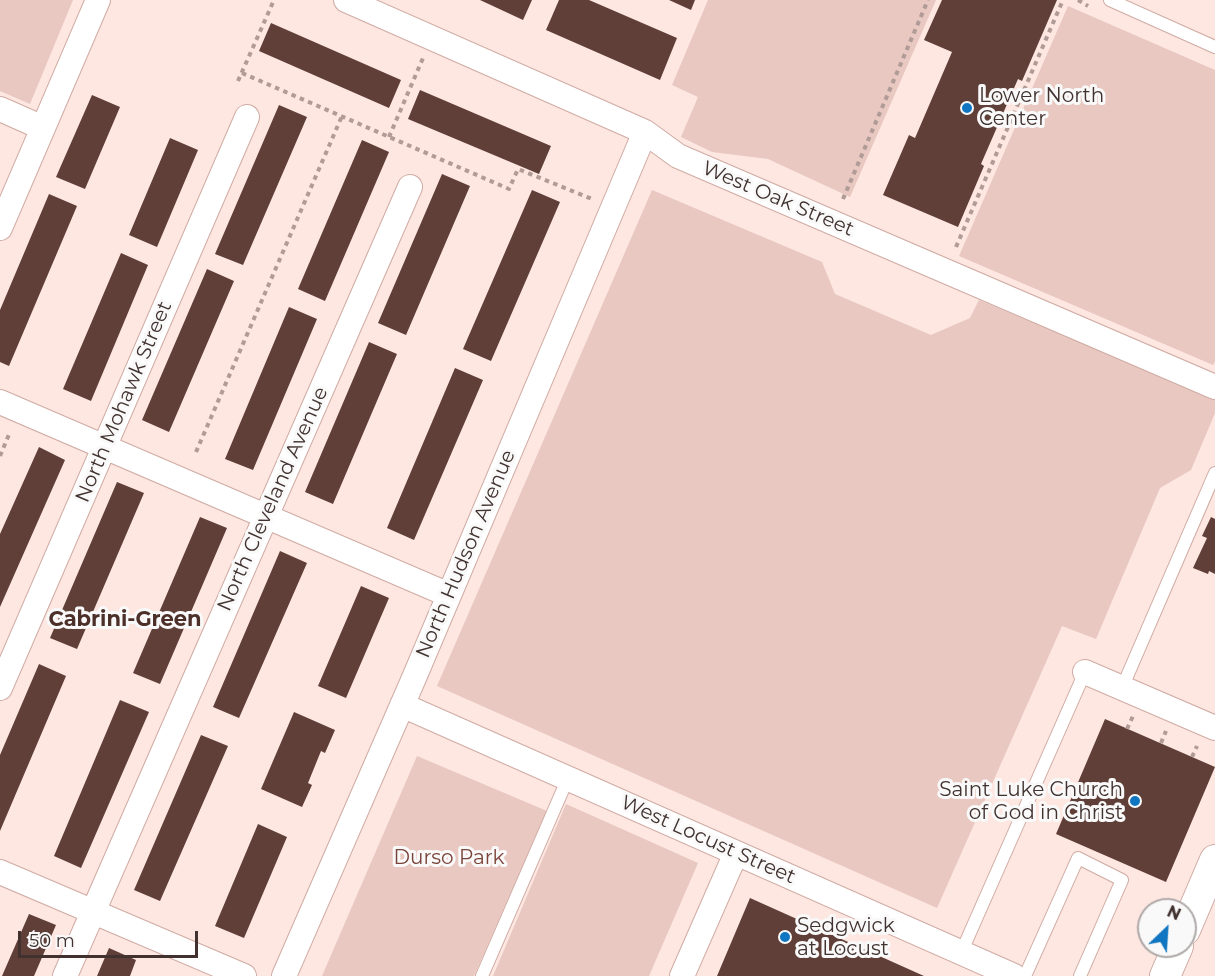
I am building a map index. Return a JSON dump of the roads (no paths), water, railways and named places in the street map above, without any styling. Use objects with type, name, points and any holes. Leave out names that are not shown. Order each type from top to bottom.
[{"type":"street","points":[[0,228],[98,0]]},
{"type":"street","name":"West Oak Street","points":[[354,2],[645,132],[678,156],[1215,387]]},
{"type":"street","points":[[0,109],[43,128]]},
{"type":"street","name":"North Mohawk Street","points":[[0,688],[247,117]]},
{"type":"street","name":"North Hudson Avenue","points":[[284,976],[402,705],[645,132]]},
{"type":"street","name":"North Cleveland Avenue","points":[[65,976],[410,187]]},
{"type":"street","points":[[0,402],[449,595]]},
{"type":"street","points":[[1085,672],[1215,728]]},
{"type":"street","name":"West Locust Street","points":[[402,705],[1011,975]]},
{"type":"street","points":[[682,976],[736,853]]},
{"type":"street","points":[[1197,902],[1215,860]]},
{"type":"street","points":[[0,872],[244,976]]},
{"type":"street","points":[[1165,976],[1173,958]]},
{"type":"lane","points":[[1110,0],[1215,47]]},
{"type":"lane","points":[[1122,688],[1215,473]]},
{"type":"lane","points":[[961,952],[1085,672]]},
{"type":"lane","points":[[482,976],[568,778]]},
{"type":"lane","points":[[1011,975],[1078,858],[1122,880],[1080,976]]},
{"type":"place","name":"Lower North Center","points":[[967,108]]},
{"type":"place","name":"Saint Luke Church of God in Christ","points":[[1135,801]]},
{"type":"place","name":"Sedgwick at Locust","points":[[785,937]]},
{"type":"district","name":"Cabrini-Green","points":[[125,620]]},
{"type":"park label","name":"Durso Park","points":[[449,858]]}]
